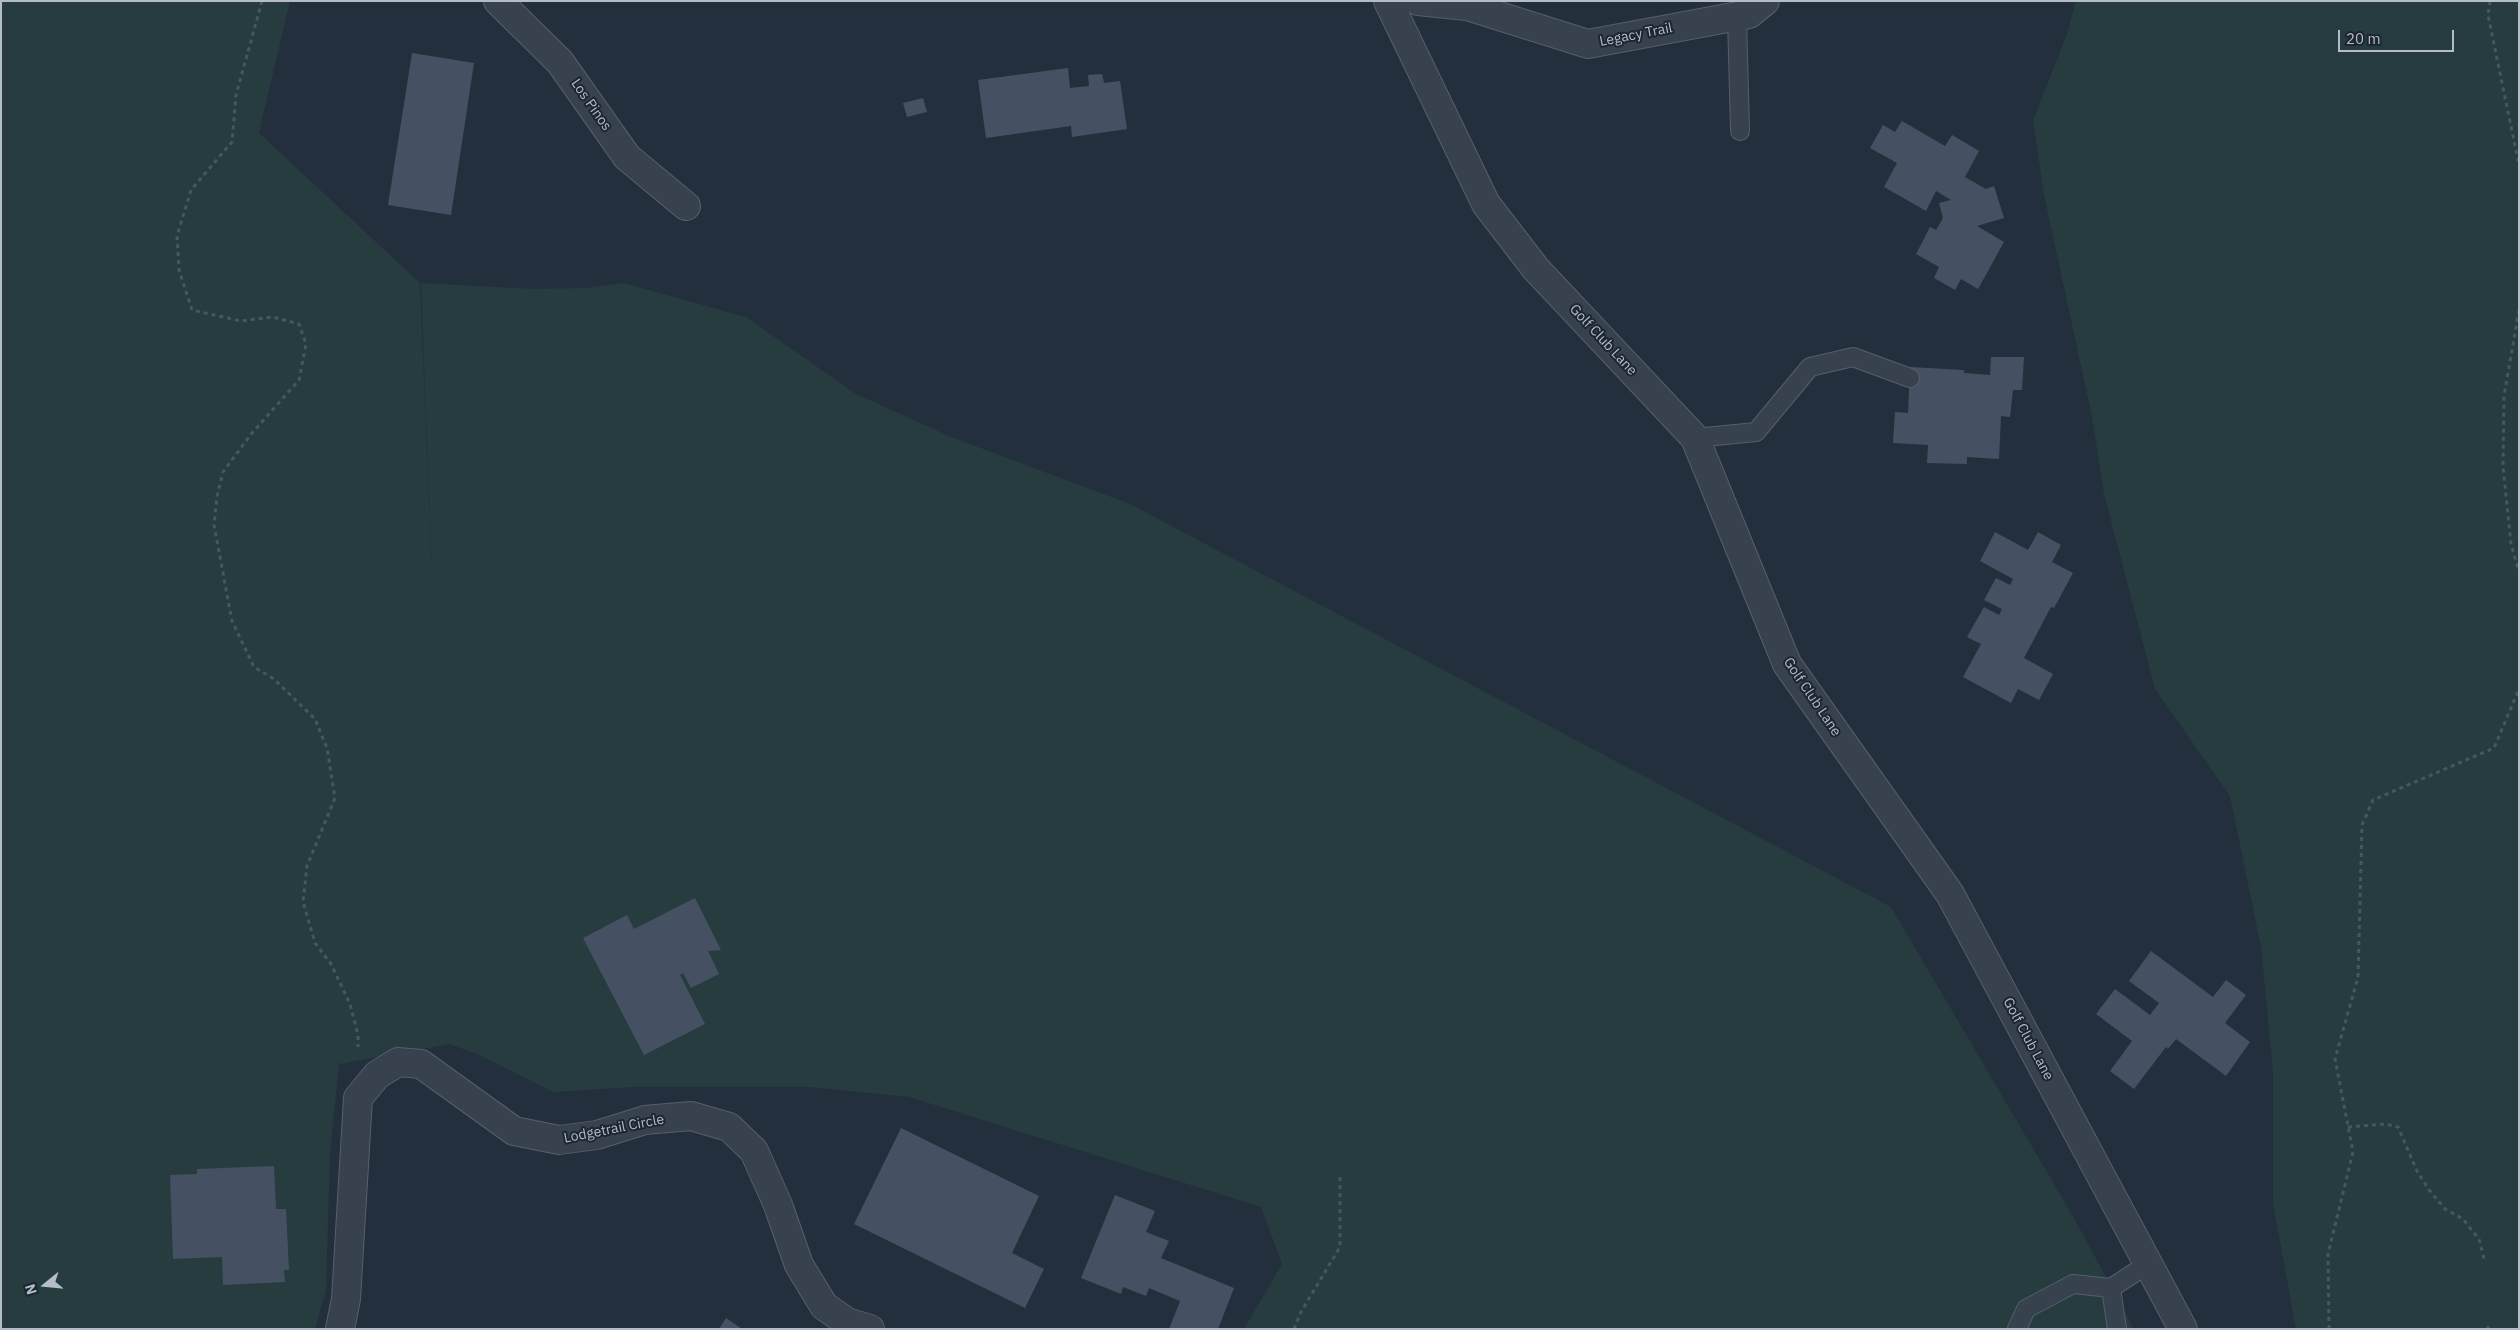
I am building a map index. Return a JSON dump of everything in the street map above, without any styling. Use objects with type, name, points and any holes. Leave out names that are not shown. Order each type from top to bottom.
[{"type":"street","name":"Los Pinos","points":[[498,1],[560,62],[627,157],[686,206]]},
{"type":"street","name":"Golf Club Lane","points":[[1388,1],[1486,204],[1536,269],[1695,438],[1787,664],[1950,894],[2183,1329]]},
{"type":"street","name":"Legacy Trail","points":[[1418,1],[1467,6],[1588,44],[1737,17],[1749,14],[1766,1]]},
{"type":"street","name":"Lodgetrail Circle","points":[[358,1098],[377,1075],[398,1062],[421,1064],[443,1078],[514,1131],[559,1140],[597,1135],[645,1120],[691,1116],[729,1127],[754,1151],[778,1205],[799,1265],[824,1306],[847,1322],[870,1329]]},
{"type":"street","points":[[340,1329],[346,1299],[358,1098]]},
{"type":"lane","points":[[1737,17],[1740,131]]},
{"type":"lane","points":[[1695,438],[1756,432],[1810,367],[1853,357],[1910,378]]},
{"type":"lane","points":[[2016,1329],[2026,1309],[2073,1284],[2111,1288],[2148,1264]]},
{"type":"lane","points":[[2111,1288],[2117,1329]]},
{"type":"path","points":[[262,1],[236,95],[232,142],[192,190],[176,236],[179,270],[192,310],[241,322],[273,317],[299,324],[306,344],[299,380],[252,433],[223,472],[217,496],[214,525],[232,621],[254,667],[274,679],[315,719],[327,748],[335,798],[307,866],[303,902],[315,943],[331,964],[350,1004],[358,1035],[358,1098]]},
{"type":"path","points":[[2490,1],[2488,15],[2519,165]]},
{"type":"path","points":[[2519,310],[2504,396],[2503,446],[2511,544],[2519,572]]},
{"type":"path","points":[[2329,1329],[2328,1254],[2353,1152],[2335,1058],[2358,977],[2362,825],[2373,800],[2494,748],[2519,689]]},
{"type":"path","points":[[2348,1127],[2385,1124],[2398,1127],[2417,1171],[2429,1190],[2445,1209],[2463,1219],[2479,1239],[2484,1259]]},
{"type":"path","points":[[1294,1329],[1301,1312],[1340,1246],[1340,1174]]},
{"type":"green space","points":[[1,1],[290,1],[259,133],[420,283],[434,624],[421,283],[533,289],[586,288],[623,283],[746,317],[856,394],[951,437],[1130,504],[1891,907],[2074,1218],[2134,1329],[1244,1329],[1282,1264],[1261,1207],[909,1097],[810,1087],[634,1087],[554,1092],[484,1057],[450,1044],[339,1064],[330,1153],[326,1290],[315,1329],[1,1329]]},
{"type":"green space","points":[[2076,1],[2519,1],[2519,1329],[2296,1329],[2273,1203],[2273,1071],[2261,947],[2230,796],[2155,689],[2104,494],[2092,417],[2044,195],[2033,120],[2067,34]]},
{"type":"building","points":[[412,53],[474,63],[451,215],[388,205]]},
{"type":"building","points":[[1068,68],[1070,88],[1089,86],[1088,75],[1102,74],[1104,83],[1120,81],[1127,129],[1072,137],[1071,126],[986,138],[978,80]]},
{"type":"building","points":[[923,98],[927,112],[907,117],[903,103]]},
{"type":"building","points":[[1902,121],[1945,146],[1952,135],[1979,151],[1965,177],[1986,189],[1994,186],[2004,218],[1977,226],[2004,242],[1978,289],[1961,279],[1955,290],[1934,278],[1939,267],[1916,254],[1930,227],[1936,230],[1943,218],[1939,203],[1951,200],[1936,191],[1926,211],[1884,187],[1897,163],[1870,148],[1883,125],[1895,132]]},
{"type":"building","points":[[1991,357],[2024,357],[2022,390],[2013,390],[2010,417],[2001,416],[1999,459],[1967,457],[1967,464],[1927,463],[1928,445],[1893,443],[1895,412],[1908,413],[1910,367],[1964,370],[1964,373],[1990,375]]},
{"type":"building","points":[[1995,532],[2028,550],[2038,532],[2061,545],[2052,562],[2073,573],[2054,608],[2051,607],[2024,658],[2053,674],[2039,700],[2018,689],[2011,703],[1963,677],[1981,644],[1967,637],[1984,607],[1999,615],[2002,609],[1984,600],[1996,578],[2010,585],[2013,579],[1980,561]]},
{"type":"building","points":[[695,898],[721,950],[708,951],[719,974],[691,988],[683,973],[680,975],[705,1024],[644,1055],[583,938],[627,915],[634,929]]},
{"type":"building","points":[[2151,951],[2213,997],[2226,980],[2246,995],[2225,1023],[2250,1042],[2226,1076],[2176,1039],[2168,1049],[2166,1047],[2134,1089],[2110,1071],[2132,1041],[2096,1014],[2115,989],[2150,1015],[2159,1003],[2129,981]]},
{"type":"building","points":[[901,1128],[1039,1196],[1012,1253],[1044,1269],[1025,1308],[854,1224]]},
{"type":"building","points":[[274,1166],[276,1209],[286,1209],[289,1270],[284,1270],[285,1282],[223,1285],[222,1257],[173,1259],[170,1175],[197,1174],[197,1169]]},
{"type":"building","points":[[1115,1195],[1155,1211],[1146,1232],[1169,1241],[1161,1258],[1234,1288],[1218,1329],[1169,1329],[1180,1301],[1149,1288],[1146,1296],[1123,1287],[1121,1294],[1081,1278]]},
{"type":"building","points":[[726,1318],[742,1329],[719,1329]]}]
